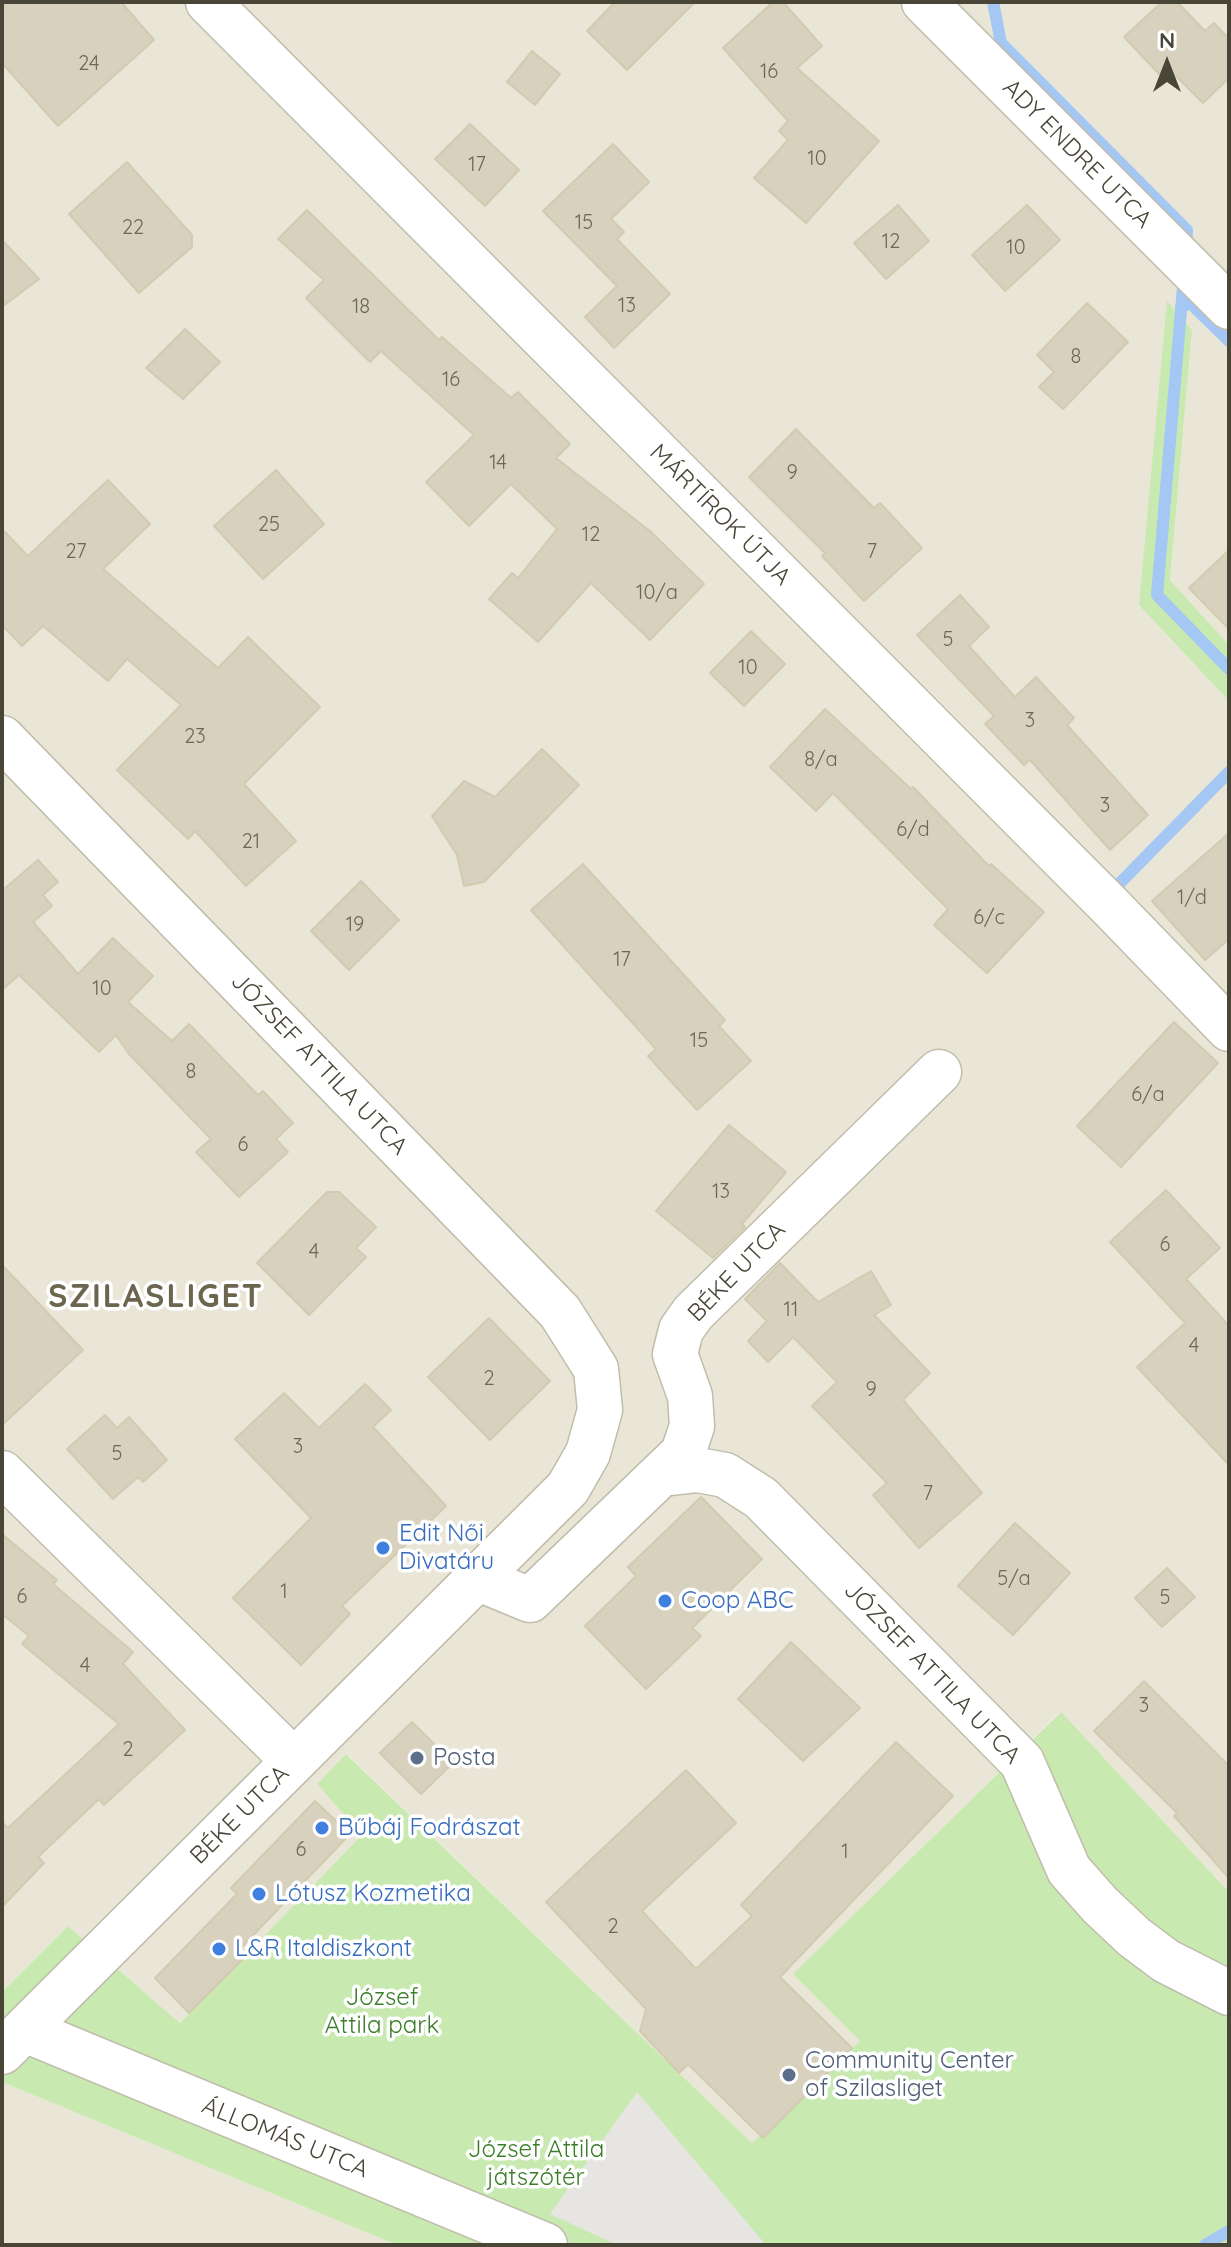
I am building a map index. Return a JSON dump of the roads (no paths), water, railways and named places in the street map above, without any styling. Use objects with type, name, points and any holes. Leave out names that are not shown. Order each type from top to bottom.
[{"type":"street","name":"MÁRTÍROK ÚTJA","points":[[208,2],[1229,1029]]},
{"type":"street","name":"ADY ENDRE UTCA","points":[[924,2],[1229,307]]},
{"type":"street","name":"JÓZSEF ATTILA UTCA","points":[[2,738],[560,1312],[596,1369],[600,1410]]},
{"type":"street","name":"BÉKE UTCA","points":[[479,1579],[530,1600],[683,1453],[692,1426],[690,1396],[675,1354],[681,1330],[693,1313],[939,1072]]},
{"type":"street","name":"BÉKE UTCA","points":[[13,2041],[568,1488],[588,1453],[600,1410]]},
{"type":"street","name":"JÓZSEF ATTILA UTCA","points":[[662,1474],[698,1470],[725,1475],[761,1498],[1022,1762],[1069,1870],[1100,1905],[1134,1937],[1166,1961],[1229,1993]]},
{"type":"street","points":[[2,1473],[294,1761]]},
{"type":"street","name":"ÁLLOMÁS UTCA","points":[[13,2041],[545,2245]]},
{"type":"waterway","points":[[993,2],[1001,43],[1187,230],[1186,249]]},
{"type":"waterway","points":[[1184,275],[1157,595],[1229,669]]},
{"type":"waterway","points":[[1181,307],[1190,303],[1229,341]]},
{"type":"waterway","points":[[1107,885],[1117,886],[1229,772]]},
{"type":"waterway","points":[[1205,2245],[1229,2231]]},
{"type":"place","name":"Edit Női Divatáru","points":[[383,1548]]},
{"type":"place","name":"Coop ABC","points":[[665,1601]]},
{"type":"place","name":"Posta","points":[[417,1758]]},
{"type":"place","name":"Bűbáj Fodrászat","points":[[322,1828]]},
{"type":"place","name":"Lótusz Kozmetika","points":[[259,1894]]},
{"type":"place","name":"L&R Italdiszkont","points":[[219,1949]]},
{"type":"place","name":"Community Center of Szilasliget","points":[[789,2075]]},
{"type":"district","name":"SZILASLIGET","points":[[156,1297]]},
{"type":"park label","name":"József Attila park","points":[[382,2012]]},
{"type":"park label","name":"József Attila játszótér","points":[[536,2164]]}]
